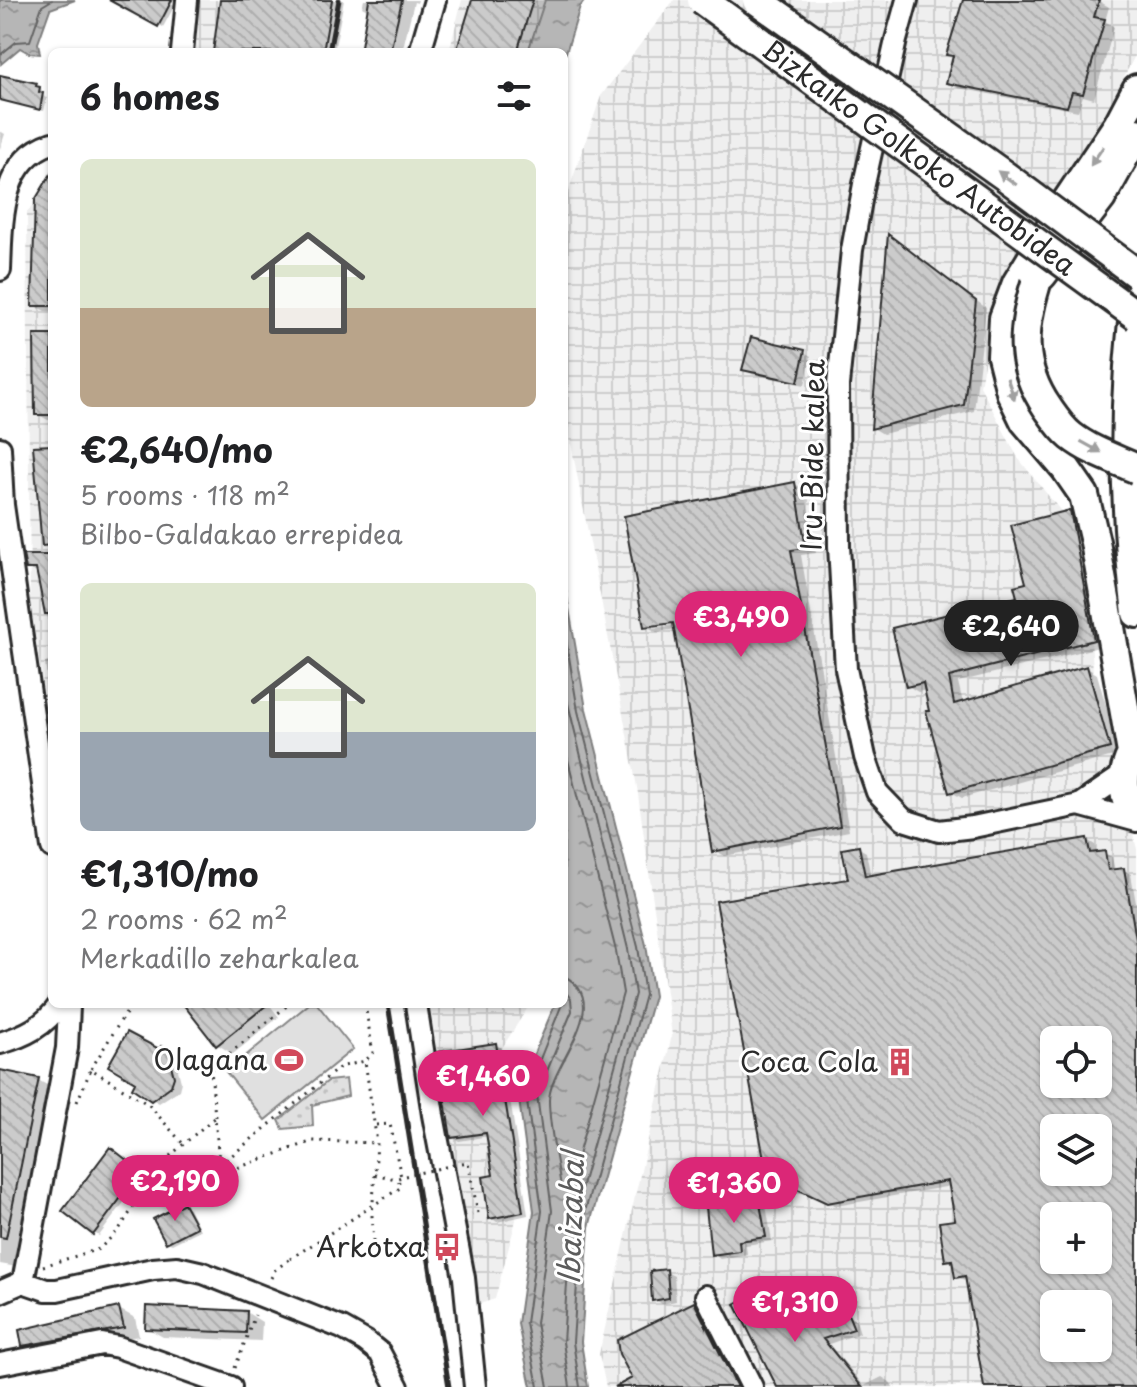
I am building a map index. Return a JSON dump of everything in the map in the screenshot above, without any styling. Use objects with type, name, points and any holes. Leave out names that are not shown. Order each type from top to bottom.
[{"type":"highway","name":"Bizkaiko Golkoko Autobidea","points":[[702,0],[1137,316]]},
{"type":"highway","name":"Bizkaiko Golkoko Autobidea","points":[[757,0],[1137,274]]},
{"type":"highway","points":[[1137,89],[1118,125],[1017,283],[1004,318],[1002,356],[1011,392],[1025,421],[1084,495],[1095,542],[1131,758],[1124,792],[1137,818]]},
{"type":"highway","points":[[1137,133],[1101,198],[1036,283],[1026,314],[1024,334],[1033,383],[1057,421],[1071,436],[1137,469]]},
{"type":"highway","points":[[1137,291],[1128,426],[1128,492],[1137,613]]},
{"type":"street","points":[[182,48],[187,0]]},
{"type":"street","points":[[421,48],[435,0]]},
{"type":"street","name":"Iru-Bide kalea","points":[[907,0],[852,250],[838,385],[839,546],[846,669],[865,757],[877,792],[904,820],[939,831],[1079,805]]},
{"type":"street","points":[[0,270],[2,214],[7,188],[16,165],[43,145]]},
{"type":"street","points":[[0,448],[3,505],[48,819]]},
{"type":"street","points":[[1079,805],[1131,758]]},
{"type":"street","points":[[1079,805],[1137,818]]},
{"type":"street","points":[[0,1043],[28,1033],[62,1008]]},
{"type":"street","points":[[0,1292],[23,1274],[67,1048],[66,1008]]},
{"type":"street","points":[[417,1008],[433,1115],[461,1259],[475,1387]]},
{"type":"street","points":[[23,1274],[46,1290],[57,1290],[153,1269],[177,1267],[203,1273],[342,1328],[380,1353],[398,1387]]},
{"type":"street","points":[[706,1296],[752,1387]]},
{"type":"street","points":[[0,1364],[102,1344],[225,1385]]},
{"type":"path","points":[[53,1114],[72,1115],[91,1069],[131,1008]]},
{"type":"path","points":[[284,1008],[211,1069],[220,1174],[313,1141],[377,1143]]},
{"type":"path","points":[[220,1165],[340,1067],[365,1061],[373,1053],[366,1008]]},
{"type":"path","points":[[365,1061],[377,1143],[372,1217],[374,1242]]},
{"type":"path","points":[[91,1069],[149,1105],[184,1145]]},
{"type":"path","points":[[23,1274],[99,1249],[118,1231],[164,1161],[215,1117]]},
{"type":"path","points":[[225,1385],[223,1373],[232,1377],[275,1270],[400,1188],[390,1124],[375,1125]]},
{"type":"path","points":[[375,1174],[398,1178],[468,1162],[478,1213],[454,1219]]},
{"type":"shaded area","points":[[198,0],[332,0],[322,48],[193,48]]},
{"type":"shaded area","points":[[462,0],[545,0],[529,48],[450,48]]},
{"type":"shaded area","points":[[674,0],[1137,0],[1137,52],[1091,139],[997,293],[980,386],[1018,458],[1072,525],[1089,604],[1094,688],[1137,849],[1137,1387],[606,1387],[599,1354],[672,1035],[637,787],[568,428],[568,192],[601,96]]},
{"type":"shaded area","points":[[48,190],[48,716],[30,601],[27,212]]},
{"type":"shaded area","name":"Olagana","points":[[304,1008],[320,1008],[353,1049],[265,1120],[226,1072]]},
{"type":"shaded area","points":[[431,1008],[527,1008],[495,1059],[516,1220],[495,1299],[476,1305]]},
{"type":"shaded area","points":[[346,1079],[348,1096],[312,1105],[313,1126],[283,1129],[279,1120],[328,1081]]},
{"type":"water","points":[[0,0],[75,0],[50,9],[38,43],[40,54],[20,48],[1,64]]},
{"type":"water","points":[[545,0],[585,0],[567,48],[529,48]]},
{"type":"water","name":"Ibaizabal","points":[[568,603],[586,709],[646,945],[654,996],[589,1227],[581,1342],[588,1387],[531,1387],[518,1324],[534,1211],[518,1092],[553,1008],[568,1008]]},
{"type":"building","points":[[109,0],[172,0],[158,27]]},
{"type":"building","points":[[220,0],[332,0],[324,48],[214,48]]},
{"type":"building","points":[[369,0],[402,0],[391,48],[361,48]]},
{"type":"building","points":[[472,0],[533,0],[518,48],[457,48]]},
{"type":"building","points":[[963,0],[1099,0],[1094,17],[1105,19],[1083,94],[1072,92],[1067,107],[946,83],[953,56],[946,55]]},
{"type":"building","points":[[0,75],[37,83],[39,92],[43,93],[40,110],[0,100]]},
{"type":"building","points":[[48,179],[48,306],[32,306],[35,200]]},
{"type":"building","points":[[888,234],[976,301],[964,405],[871,429]]},
{"type":"building","points":[[34,335],[48,335],[48,415],[35,415]]},
{"type":"building","points":[[751,337],[805,350],[798,382],[742,370]]},
{"type":"building","points":[[48,445],[48,545],[42,546],[33,446]]},
{"type":"building","points":[[795,482],[806,548],[791,550],[840,826],[712,852],[673,623],[644,627],[624,516]]},
{"type":"building","points":[[1070,510],[1094,640],[949,677],[954,704],[1087,666],[1110,748],[949,793],[926,711],[929,711],[923,683],[906,687],[892,628],[1017,597],[1014,586],[1026,583],[1011,525]]},
{"type":"building","points":[[23,555],[48,555],[48,614],[45,614],[36,569],[26,569]]},
{"type":"building","name":"Coca Cola","points":[[1087,838],[1090,853],[1105,851],[1108,870],[1124,868],[1137,945],[1137,1387],[984,1387],[965,1276],[955,1278],[952,1260],[945,1261],[939,1222],[955,1220],[948,1181],[827,1203],[767,1175],[716,901],[848,879],[842,849],[859,846],[865,876]]},
{"type":"building","points":[[186,1008],[263,1008],[216,1046]]},
{"type":"building","points":[[127,1032],[177,1055],[171,1065],[174,1077],[171,1086],[151,1101],[132,1088],[135,1082],[108,1066]]},
{"type":"building","points":[[496,1043],[523,1212],[489,1219],[483,1177],[493,1175],[486,1133],[451,1138],[437,1052]]},
{"type":"building","points":[[0,1070],[39,1078],[6,1238],[0,1237]]},
{"type":"building","points":[[110,1147],[141,1171],[93,1235],[62,1211]]},
{"type":"building","points":[[759,1198],[766,1237],[739,1241],[740,1251],[711,1255],[706,1207]]},
{"type":"building","points":[[184,1203],[197,1227],[166,1243],[153,1219]]},
{"type":"building","points":[[667,1269],[669,1298],[652,1301],[650,1271]]},
{"type":"building","points":[[773,1284],[777,1308],[795,1305],[812,1326],[848,1314],[854,1329],[823,1339],[862,1387],[777,1387],[735,1304]]},
{"type":"building","points":[[694,1302],[737,1387],[615,1387],[632,1378],[619,1354],[617,1340]]},
{"type":"building","points":[[146,1306],[247,1311],[246,1333],[145,1329]]},
{"type":"building","points":[[119,1307],[124,1328],[22,1346],[19,1330]]},
{"type":"railway","points":[[330,48],[339,0]]},
{"type":"railway","points":[[389,1008],[449,1387]]},
{"type":"place","name":"Olagana","points":[[289,1060]]},
{"type":"place","name":"Coca Cola","points":[[900,1062]]},
{"type":"place","name":"Arkotxa","points":[[447,1247]]}]
